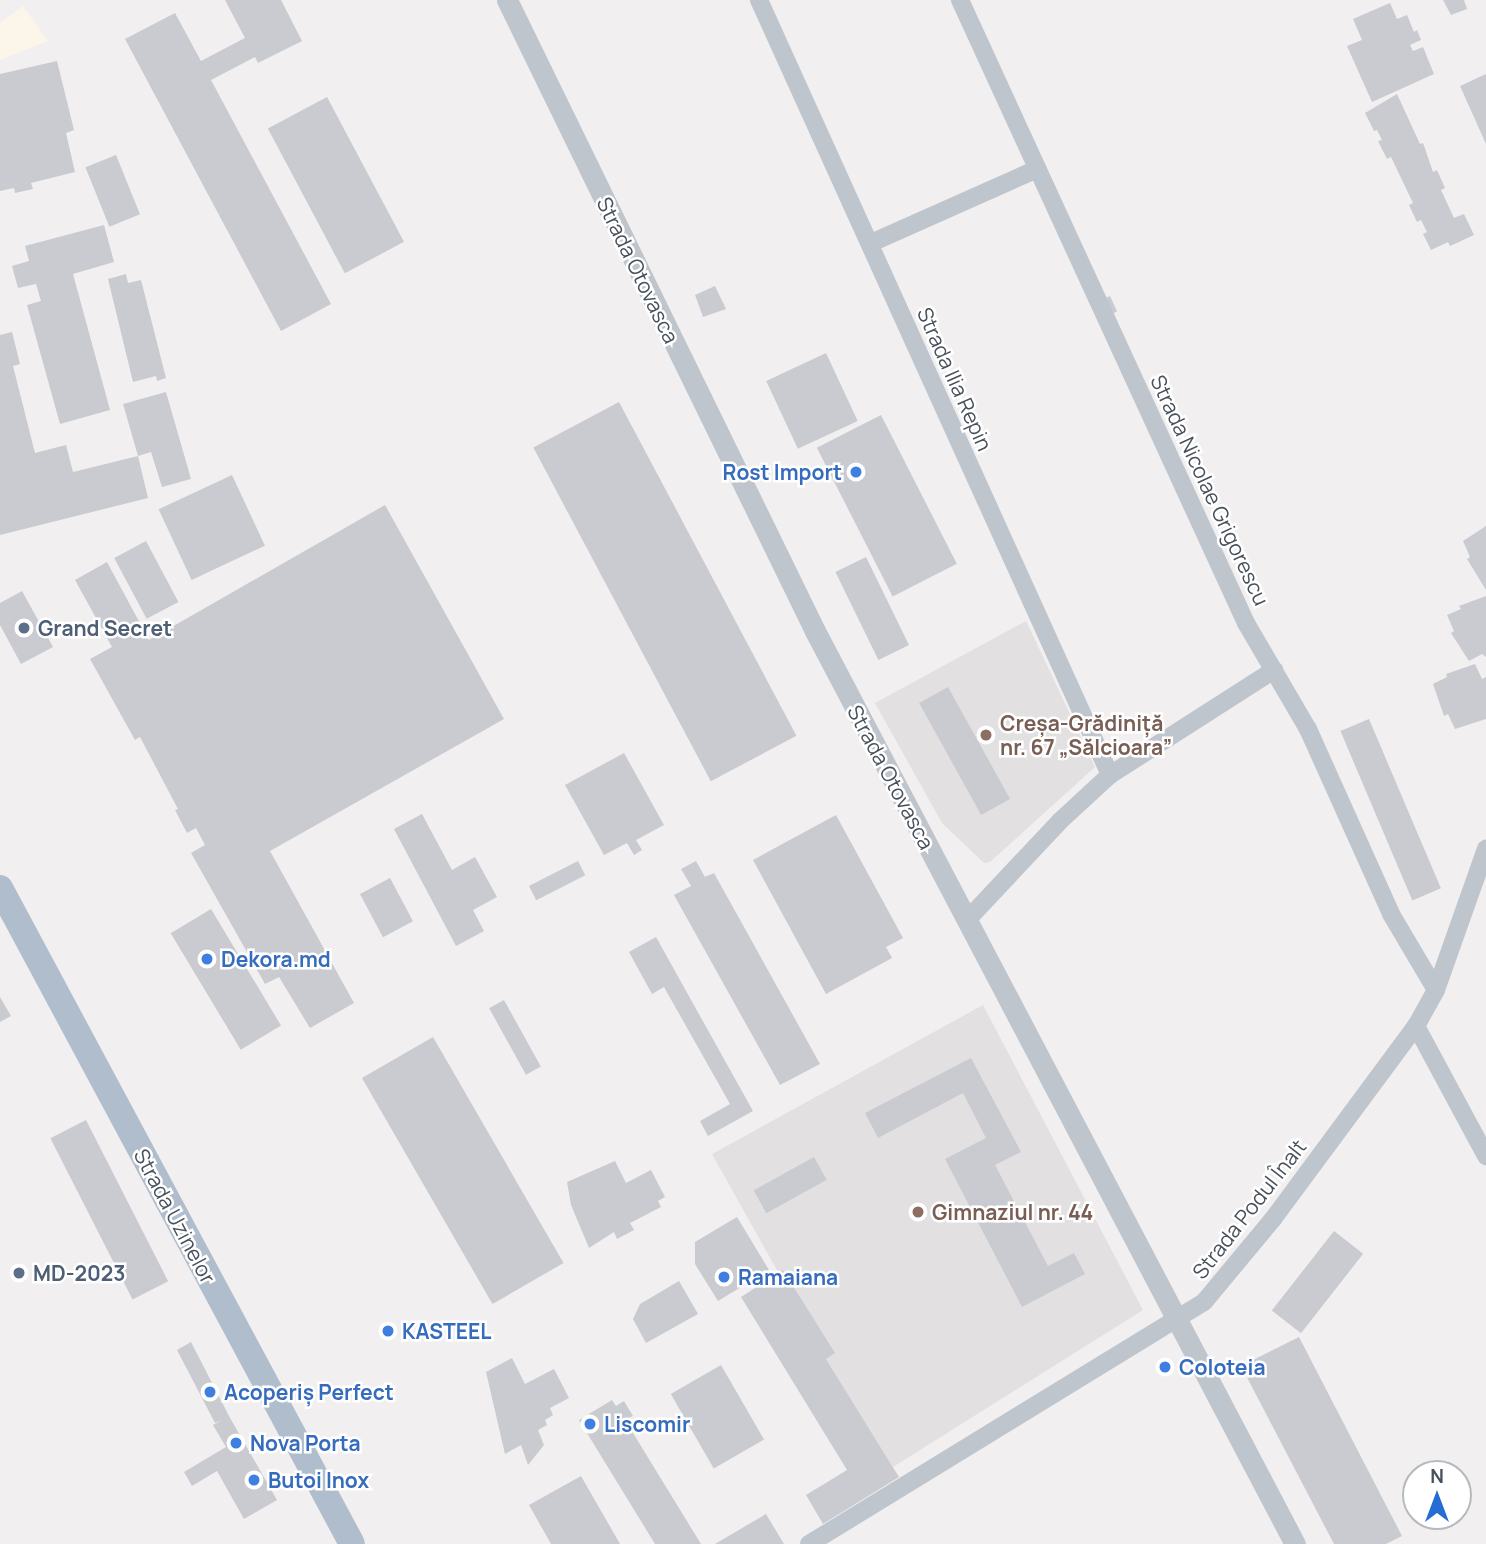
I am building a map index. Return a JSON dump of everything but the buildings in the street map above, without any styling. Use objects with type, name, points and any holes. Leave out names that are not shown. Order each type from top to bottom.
[{"type":"main road","name":"Strada Uzinelor","points":[[0,888],[352,1544]]},
{"type":"street","name":"Strada Otovasca","points":[[507,0],[892,783],[968,919],[1295,1544]]},
{"type":"street","name":"Strada Ilia Repin","points":[[759,0],[1110,775]]},
{"type":"street","name":"Strada Nicolae Grigorescu","points":[[960,0],[1246,623],[1308,729],[1391,914],[1436,990]]},
{"type":"street","points":[[871,243],[1037,169]]},
{"type":"street","points":[[968,919],[1060,821],[1110,775],[1274,670]]},
{"type":"street","name":"Strada Podul Înalt","points":[[809,1544],[1204,1303],[1273,1219],[1416,1026],[1436,990],[1486,849]]},
{"type":"street","points":[[1416,1026],[1486,1156]]},
{"type":"shaded area","points":[[23,6],[48,41],[0,60],[0,23]]},
{"type":"shaded area","name":"Creșa-Grădiniță nr. 67 „Sălcioara”","points":[[1026,621],[1095,767],[990,862],[984,863],[942,823],[875,703]]},
{"type":"shaded area","name":"Gimnaziul nr. 44","points":[[983,1005],[1143,1310],[893,1467],[826,1359],[834,1353],[783,1270],[778,1272],[712,1154]]},
{"type":"place","name":"Rost Import","points":[[856,472]]},
{"type":"place","name":"Grand Secret","points":[[24,628]]},
{"type":"place","name":"Creșa-Grădiniță nr. 67 „Sălcioara”","points":[[986,735]]},
{"type":"place","name":"Dekora.md","points":[[207,959]]},
{"type":"place","name":"Gimnaziul nr. 44","points":[[918,1212]]},
{"type":"place","name":"MD-2023","points":[[19,1273]]},
{"type":"place","name":"Ramaiana","points":[[724,1277]]},
{"type":"place","name":"KASTEEL","points":[[388,1331]]},
{"type":"place","name":"Coloteia","points":[[1165,1367]]},
{"type":"place","name":"Acoperiș Perfect","points":[[210,1392]]},
{"type":"place","name":"Liscomir","points":[[590,1424]]},
{"type":"place","name":"Nova Porta","points":[[236,1443]]},
{"type":"place","name":"Butoi Inox","points":[[254,1480]]}]
